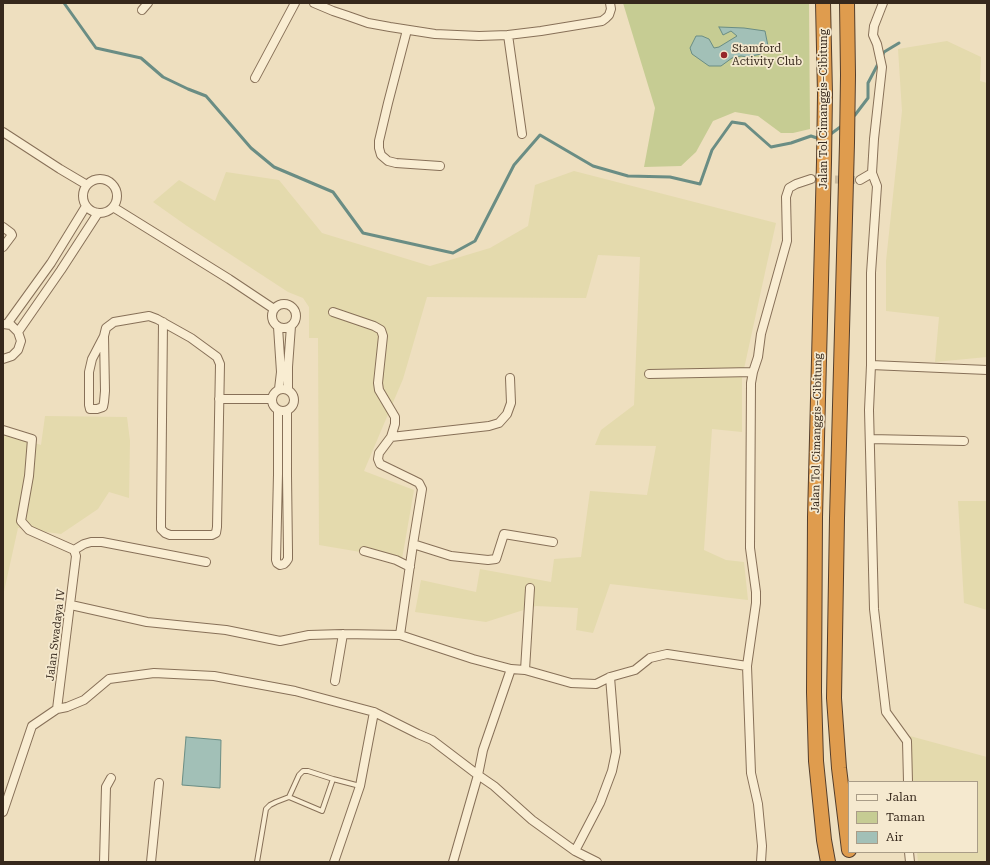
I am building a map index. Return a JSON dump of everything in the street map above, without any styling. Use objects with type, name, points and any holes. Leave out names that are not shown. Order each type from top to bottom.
[{"type":"highway","name":"Jalan Tol Cimanggis–Cibitung","points":[[823,3],[825,94],[815,517],[814,692],[816,761],[824,840],[828,862]]},
{"type":"highway","name":"Jalan Tol Cimanggis–Cibitung","points":[[846,3],[848,75],[847,143],[837,518],[834,698],[839,768],[848,843]]},
{"type":"street","points":[[142,10],[148,3]]},
{"type":"street","points":[[255,78],[295,3]]},
{"type":"street","points":[[314,3],[333,11],[390,27],[435,34],[479,36],[541,32],[602,21],[609,15],[611,9],[610,3]]},
{"type":"street","points":[[883,3],[874,26],[873,35],[881,58],[882,67],[874,139],[872,173],[877,186],[871,273],[871,365],[869,410],[874,609],[886,712],[907,741],[908,781]]},
{"type":"street","points":[[407,30],[379,141],[379,148],[381,155],[384,158],[396,163],[440,166]]},
{"type":"street","points":[[508,35],[522,134]]},
{"type":"street","points":[[3,132],[87,185]]},
{"type":"street","points":[[860,180],[872,173]]},
{"type":"street","points":[[101,178],[114,186],[117,192],[117,200],[113,207],[107,212],[92,211],[86,206],[83,199],[84,191],[87,185],[93,180],[101,178]]},
{"type":"street","points":[[761,862],[762,846],[758,804],[751,773],[746,666],[756,603],[750,548],[751,383],[758,357],[761,334],[787,241],[786,197],[789,188],[811,179]]},
{"type":"street","points":[[3,359],[12,356],[18,350],[21,341],[18,332],[11,325],[5,324],[51,263],[86,206]]},
{"type":"street","points":[[113,207],[229,278],[274,309]]},
{"type":"street","points":[[18,332],[61,270],[98,212]]},
{"type":"street","points":[[3,227],[11,232],[12,235],[3,247]]},
{"type":"street","points":[[281,304],[289,305],[295,311],[296,320],[294,324],[287,328],[282,328],[275,325],[272,317],[274,309],[281,304]]},
{"type":"street","points":[[333,312],[374,326],[381,330],[383,336],[378,383],[379,390],[395,417],[395,424],[391,437],[379,452],[378,459],[380,464],[419,483],[422,489],[400,635]]},
{"type":"street","points":[[104,336],[104,402],[103,407],[90,409],[89,372],[92,359],[104,336],[106,328],[114,322],[149,316],[158,319],[191,338],[217,357],[220,364],[217,530],[216,533],[212,535],[170,535],[165,534],[161,530],[163,322]]},
{"type":"street","points":[[288,389],[291,326]]},
{"type":"street","points":[[278,327],[281,372],[279,389]]},
{"type":"street","points":[[871,365],[987,370]]},
{"type":"street","points":[[649,374],[753,372]]},
{"type":"street","points":[[391,437],[489,426],[499,423],[507,414],[511,403],[510,378]]},
{"type":"street","points":[[279,389],[288,389],[294,396],[293,405],[287,411],[282,412],[274,408],[272,404],[272,395],[279,389]]},
{"type":"street","points":[[219,399],[271,399]]},
{"type":"street","points":[[278,410],[276,560],[280,565],[284,564],[288,559],[287,411]]},
{"type":"street","points":[[3,430],[32,439],[29,476],[21,521],[29,530],[74,550],[84,544],[91,542],[102,542],[206,562]]},
{"type":"street","points":[[870,439],[964,441]]},
{"type":"street","points":[[413,544],[451,556],[488,560],[496,558],[504,534],[553,542]]},
{"type":"street","name":"Jalan Swadaya IV","points":[[57,709],[71,605],[76,556],[74,550]]},
{"type":"street","points":[[364,551],[396,560],[410,567]]},
{"type":"street","points":[[525,670],[530,588]]},
{"type":"street","points":[[71,605],[146,622],[226,630],[280,641],[309,635],[400,635],[473,659],[511,669],[525,670],[571,683],[596,684],[610,677],[635,670],[650,658],[667,654],[746,666]]},
{"type":"street","points":[[334,681],[343,634]]},
{"type":"street","points":[[453,862],[478,776],[483,750],[511,669]]},
{"type":"street","points":[[3,812],[32,726],[57,709],[67,707],[84,700],[109,680],[154,673],[214,676],[295,691],[374,712],[432,740],[478,776],[494,786],[532,820],[575,851],[597,862]]},
{"type":"street","points":[[575,851],[600,803],[612,771],[616,752],[610,677]]},
{"type":"street","points":[[334,862],[360,786],[374,712]]},
{"type":"street","points":[[104,862],[106,787],[111,778]]},
{"type":"street","points":[[151,862],[159,783]]},
{"type":"lane","points":[[290,797],[299,775],[303,771],[308,771],[360,786]]},
{"type":"lane","points":[[257,862],[266,809],[276,802],[290,797],[322,811],[333,779]]},
{"type":"shaded area","points":[[947,41],[981,57],[980,81],[987,83],[987,357],[935,362],[939,317],[886,311],[886,261],[902,111],[898,49]]},
{"type":"shaded area","points":[[574,171],[776,223],[742,378],[742,432],[712,429],[704,550],[726,560],[744,562],[748,600],[610,584],[593,633],[576,630],[578,608],[536,606],[486,622],[415,612],[421,580],[476,592],[480,569],[551,582],[554,559],[581,557],[590,491],[647,495],[656,446],[595,445],[601,430],[634,405],[640,257],[598,255],[586,298],[427,297],[403,379],[364,471],[414,490],[402,559],[319,545],[318,338],[309,338],[309,307],[303,298],[288,292],[153,202],[179,180],[215,201],[226,172],[279,180],[322,233],[430,266],[490,248],[528,226],[535,185]]},
{"type":"shaded area","points":[[45,416],[127,417],[130,441],[129,498],[109,492],[98,509],[61,534],[18,528],[3,596],[3,433],[41,445]]},
{"type":"shaded area","points":[[958,501],[987,501],[987,610],[964,603]]},
{"type":"shaded area","points":[[910,736],[987,757],[987,862],[918,862],[917,853],[978,853],[978,781],[913,781]]},
{"type":"green space","name":"Stamford Activity Club","points":[[623,3],[809,3],[810,129],[793,133],[781,133],[758,116],[735,112],[713,121],[696,152],[681,166],[644,167],[655,108]]},
{"type":"water","points":[[719,27],[765,31],[768,46],[761,54],[732,58],[721,66],[709,66],[692,54],[690,48],[696,36],[702,36],[709,39],[714,48],[719,47],[737,36],[731,31],[723,35]]},
{"type":"water","points":[[186,737],[221,740],[220,788],[182,785]]},
{"type":"waterway","points":[[64,3],[96,48],[141,58],[163,77],[206,96],[251,148],[274,167],[333,192],[363,233],[453,253],[475,241],[514,165],[540,135],[593,166],[628,176],[670,177],[700,184],[712,150],[732,122],[745,124],[771,147],[791,143],[811,136],[820,139]]},
{"type":"waterway","points":[[882,57],[884,52],[899,43]]},
{"type":"waterway","points":[[852,118],[868,98],[868,83],[879,62]]},
{"type":"waterway","points":[[828,136],[843,125]]},
{"type":"tunnel","points":[[811,179],[860,180]]},
{"type":"place","name":"Stamford Activity Club","points":[[724,55]]}]
